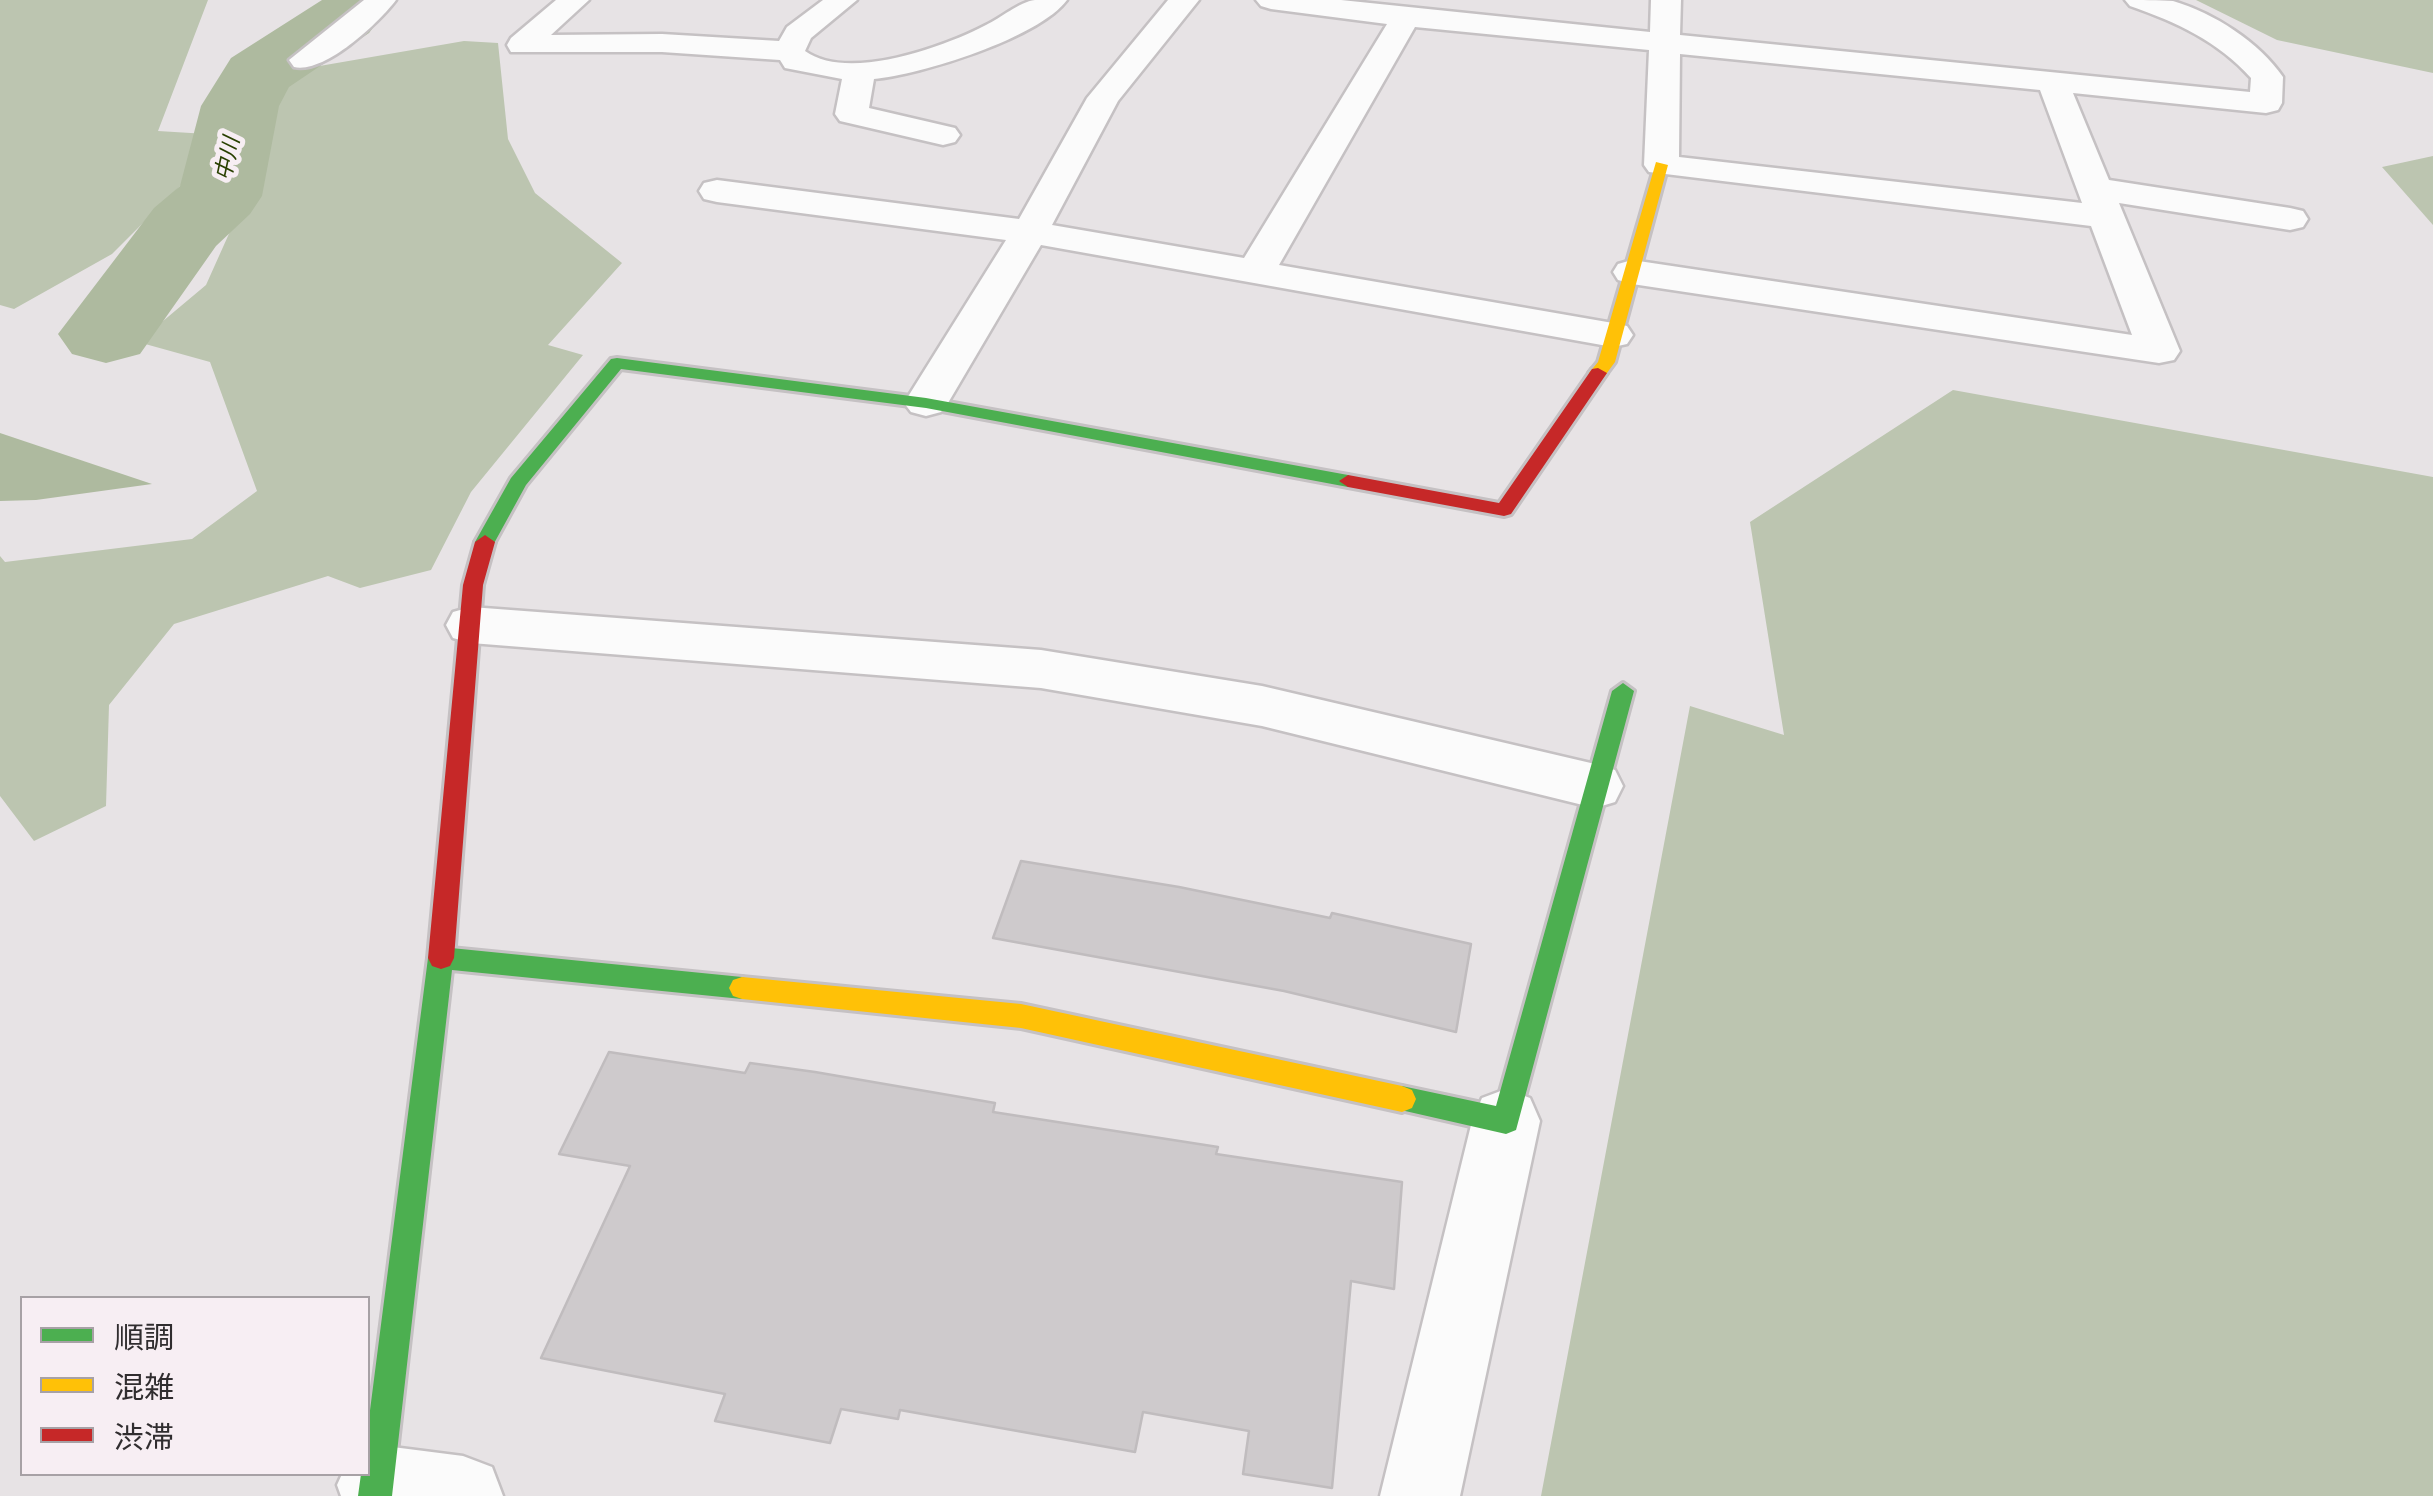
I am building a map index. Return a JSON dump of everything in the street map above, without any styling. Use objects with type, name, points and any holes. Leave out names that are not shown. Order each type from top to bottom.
[{"type":"street","points":[[305,60],[344,35],[381,0]]},
{"type":"street","points":[[574,0],[522,45],[662,43],[790,51]]},
{"type":"street","points":[[790,51],[798,33],[842,0]]},
{"type":"street","points":[[926,403],[1030,232],[1104,98],[1184,0]]},
{"type":"street","points":[[1271,0],[1666,45],[2266,104],[2267,77],[2236,43],[2140,0]]},
{"type":"street","points":[[462,1496],[376,1491],[441,958],[472,626],[470,593],[482,546],[508,490],[617,363],[926,403],[1504,510],[1606,362],[1661,164],[1666,0]]},
{"type":"street","points":[[790,51],[796,62],[860,73],[958,51],[987,40],[1046,1]]},
{"type":"street","points":[[1254,272],[1406,17]]},
{"type":"street","points":[[860,73],[852,114],[943,136]]},
{"type":"street","points":[[1632,272],[2159,350],[2053,82]]},
{"type":"street","points":[[1661,164],[2290,218]]},
{"type":"street","points":[[716,191],[1030,232],[1612,335]]},
{"type":"street","points":[[472,626],[1041,669],[1262,706],[1595,786]]},
{"type":"street","points":[[1420,1496],[1506,1120],[1623,692]]},
{"type":"street","points":[[441,958],[1022,1016],[1506,1120]]},
{"type":"shaded area","points":[[0,0],[208,0],[158,131],[207,134],[182,184],[112,254],[14,309],[0,305]]},
{"type":"shaded area","points":[[2196,0],[2433,0],[2433,73],[2277,40]]},
{"type":"shaded area","points":[[464,41],[498,43],[508,139],[535,193],[622,263],[548,345],[583,355],[471,492],[431,570],[360,588],[328,576],[174,624],[109,705],[106,806],[34,841],[0,796],[0,556],[5,562],[192,539],[257,491],[210,362],[138,342],[206,285],[258,169],[271,84],[308,68]]},
{"type":"shaded area","points":[[2433,156],[2433,225],[2382,167]]},
{"type":"shaded area","points":[[1953,390],[2433,477],[2433,1496],[1541,1496],[1690,706],[1784,735],[1750,522]]},
{"type":"shaded area","points":[[0,433],[152,484],[36,500],[0,501]]},
{"type":"building","points":[[1021,861],[1179,887],[1330,918],[1332,913],[1471,944],[1456,1032],[1284,991],[993,938]]},
{"type":"building","points":[[609,1052],[745,1073],[750,1063],[815,1072],[995,1103],[993,1112],[1218,1147],[1216,1154],[1402,1182],[1394,1289],[1351,1281],[1332,1488],[1243,1474],[1249,1431],[1143,1412],[1135,1452],[900,1410],[898,1419],[841,1409],[830,1443],[715,1421],[725,1394],[541,1358],[630,1166],[559,1154]]},
{"type":"waterway","name":"中川","points":[[106,334],[185,227],[220,196],[240,106],[258,74],[344,18],[360,0]]},
{"type":"traffic: fast","points":[[485,542],[518,482],[617,363],[926,403],[1348,481]]},
{"type":"traffic: fast","points":[[1402,1099],[1506,1121],[1623,691]]},
{"type":"traffic: fast","points":[[375,1496],[441,958],[742,988]]},
{"type":"traffic: slow","points":[[1598,373],[1606,362],[1661,165]]},
{"type":"traffic: slow","points":[[742,988],[1021,1016],[1402,1099]]},
{"type":"traffic: jam","points":[[1348,481],[1504,510],[1598,373]]},
{"type":"traffic: jam","points":[[441,958],[473,585],[485,542]]}]
